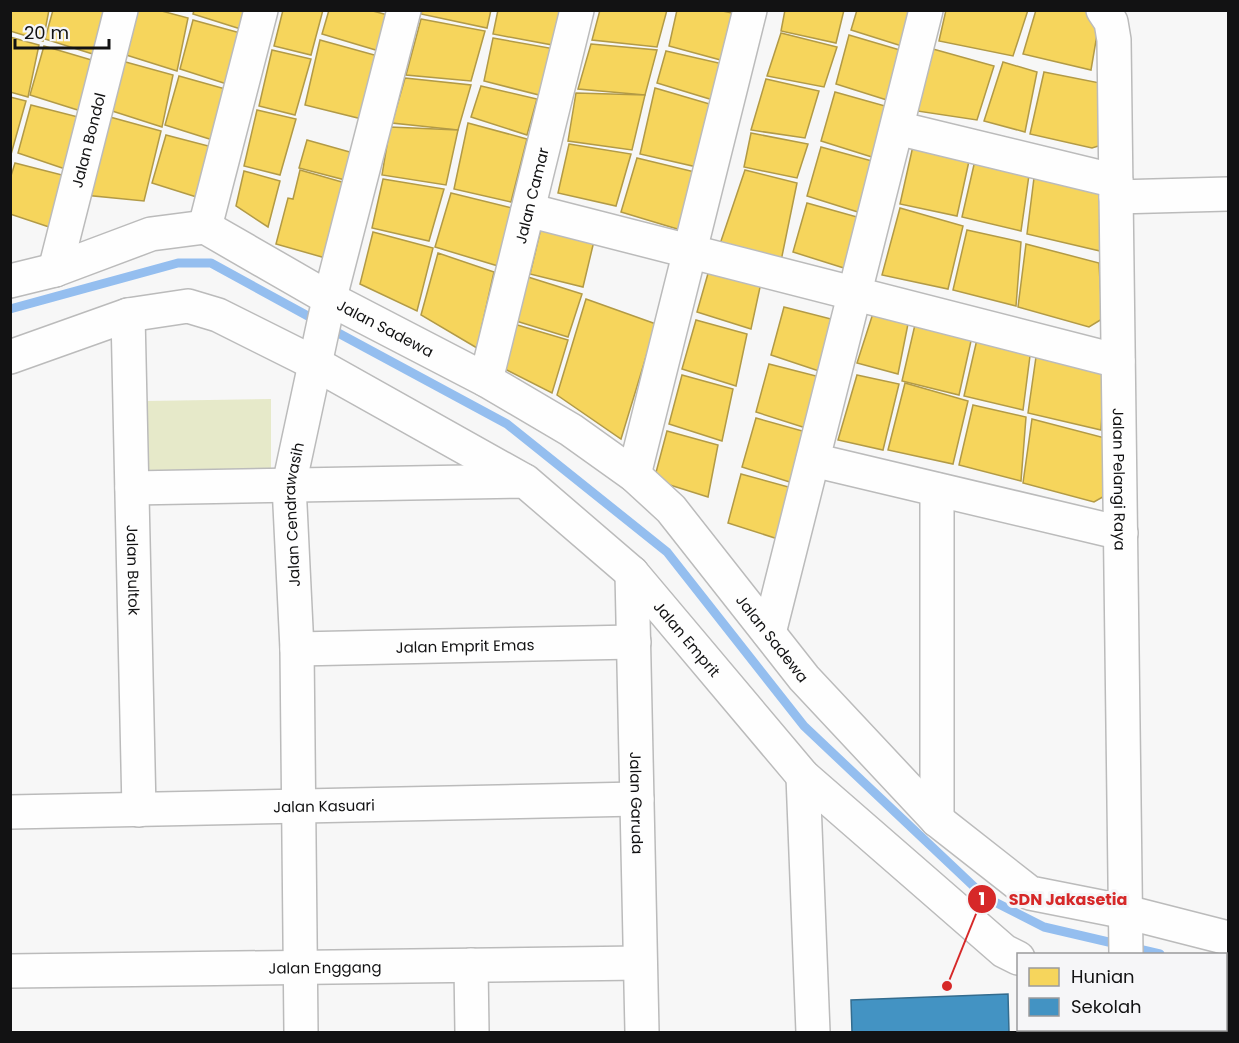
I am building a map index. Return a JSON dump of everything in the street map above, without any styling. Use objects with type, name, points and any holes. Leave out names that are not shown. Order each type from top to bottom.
[{"type":"street","name":"Jalan Bondol","points":[[55,270],[121,10]]},
{"type":"street","points":[[10,281],[55,270],[151,234],[205,228],[261,10]]},
{"type":"street","name":"Jalan Cendrawasih","points":[[301,1032],[297,649],[289,485],[316,354],[404,10]]},
{"type":"street","name":"Jalan Camar","points":[[486,380],[577,10]]},
{"type":"street","points":[[634,475],[692,252],[750,10]]},
{"type":"street","points":[[769,633],[926,10]]},
{"type":"street","name":"Jalan Pelangi Raya","points":[[1109,25],[1116,189],[1126,953]]},
{"type":"street","points":[[897,128],[1116,189],[1228,194]]},
{"type":"street","points":[[528,210],[1118,361]]},
{"type":"street","name":"Jalan Sadewa","points":[[205,228],[328,306],[486,380],[571,430],[634,475],[671,509],[804,678],[937,820],[1030,893],[1228,938]]},
{"type":"street","name":"Jalan Emprit","points":[[10,357],[128,315],[188,306],[218,315],[316,354],[525,481],[632,573],[803,776],[972,924],[1004,951],[1017,958]]},
{"type":"street","name":"Jalan Bultok","points":[[128,315],[139,810]]},
{"type":"street","points":[[813,460],[1121,533]]},
{"type":"street","points":[[132,488],[525,481]]},
{"type":"street","points":[[937,490],[937,820]]},
{"type":"street","name":"Jalan Garuda","points":[[632,573],[642,1032]]},
{"type":"street","name":"Jalan Emprit Emas","points":[[297,649],[634,642]]},
{"type":"street","points":[[803,776],[813,1032]]},
{"type":"street","name":"Jalan Kasuari","points":[[10,812],[637,799]]},
{"type":"street","name":"Jalan Enggang","points":[[10,971],[640,963]]},
{"type":"street","points":[[471,965],[472,1032]]},
{"type":"green space","points":[[271,399],[271,469],[146,471],[145,401]]},
{"type":"building: Hunian","points":[[10,10],[49,10],[43,41],[10,31]]},
{"type":"building: Hunian","points":[[53,10],[108,10],[99,56],[45,39]]},
{"type":"building: Hunian","points":[[135,10],[158,10],[188,18],[177,71],[123,54]]},
{"type":"building: Hunian","points":[[194,10],[251,10],[247,31],[193,14]]},
{"type":"building: Hunian","points":[[283,10],[323,10],[311,55],[274,46]]},
{"type":"building: Hunian","points":[[329,10],[369,10],[388,15],[379,51],[322,34]]},
{"type":"building: Hunian","points":[[422,10],[491,10],[487,28],[421,14]]},
{"type":"building: Hunian","points":[[498,10],[564,10],[558,46],[493,34]]},
{"type":"building: Hunian","points":[[600,10],[667,10],[657,47],[592,40]]},
{"type":"building: Hunian","points":[[677,10],[718,10],[741,15],[728,62],[669,46]]},
{"type":"building: Hunian","points":[[785,10],[844,10],[836,43],[781,31]]},
{"type":"building: Hunian","points":[[857,10],[912,10],[905,47],[851,30]]},
{"type":"building: Hunian","points":[[946,10],[1028,10],[1013,56],[939,41]]},
{"type":"building: Hunian","points":[[1036,10],[1091,10],[1099,23],[1091,70],[1023,54]]},
{"type":"building: Hunian","points":[[421,19],[485,31],[471,81],[406,75]]},
{"type":"building: Hunian","points":[[193,20],[244,34],[233,86],[180,69]]},
{"type":"building: Hunian","points":[[781,33],[837,47],[824,87],[767,76]]},
{"type":"building: Hunian","points":[[849,35],[900,50],[890,101],[836,84]]},
{"type":"building: Hunian","points":[[10,37],[39,45],[28,97],[10,92]]},
{"type":"building: Hunian","points":[[493,38],[555,49],[543,96],[484,81]]},
{"type":"building: Hunian","points":[[320,40],[378,56],[362,119],[305,105]]},
{"type":"building: Hunian","points":[[591,44],[657,50],[645,95],[578,89]]},
{"type":"building: Hunian","points":[[44,46],[95,61],[84,112],[30,95]]},
{"type":"building: Hunian","points":[[933,49],[994,66],[977,120],[917,111]]},
{"type":"building: Hunian","points":[[272,50],[311,59],[295,115],[259,106]]},
{"type":"building: Hunian","points":[[666,51],[723,64],[713,100],[657,83]]},
{"type":"building: Hunian","points":[[122,61],[173,75],[162,127],[109,110]]},
{"type":"building: Hunian","points":[[1003,62],[1037,72],[1025,132],[984,121]]},
{"type":"building: Hunian","points":[[1044,72],[1105,84],[1105,144],[1092,148],[1030,134]]},
{"type":"building: Hunian","points":[[179,76],[229,90],[219,142],[165,125]]},
{"type":"building: Hunian","points":[[405,78],[471,85],[458,130],[392,123]]},
{"type":"building: Hunian","points":[[766,79],[819,91],[805,138],[751,130]]},
{"type":"building: Hunian","points":[[481,86],[537,99],[527,135],[471,117]]},
{"type":"building: Hunian","points":[[655,88],[713,105],[697,167],[640,154]]},
{"type":"building: Hunian","points":[[835,92],[885,106],[875,158],[821,141]]},
{"type":"building: Hunian","points":[[576,93],[645,95],[632,150],[568,141]]},
{"type":"building: Hunian","points":[[10,97],[26,101],[10,158]]},
{"type":"building: Hunian","points":[[31,105],[82,118],[71,171],[18,153]]},
{"type":"building: Hunian","points":[[257,110],[296,119],[280,175],[244,166]]},
{"type":"building: Hunian","points":[[110,117],[161,131],[144,201],[84,195]]},
{"type":"building: Hunian","points":[[468,123],[527,139],[511,202],[454,189]]},
{"type":"building: Hunian","points":[[390,127],[458,130],[446,185],[382,175]]},
{"type":"building: Hunian","points":[[751,133],[808,144],[797,178],[744,167]]},
{"type":"building: Hunian","points":[[166,135],[216,148],[206,200],[152,183]]},
{"type":"building: Hunian","points":[[915,137],[971,152],[957,216],[900,204]]},
{"type":"building: Hunian","points":[[307,140],[357,154],[349,181],[299,168]]},
{"type":"building: Hunian","points":[[569,144],[631,154],[616,206],[558,193]]},
{"type":"building: Hunian","points":[[821,147],[872,161],[861,213],[807,196]]},
{"type":"building: Hunian","points":[[976,156],[1030,168],[1021,231],[962,217]]},
{"type":"building: Hunian","points":[[637,158],[699,173],[684,231],[621,212]]},
{"type":"building: Hunian","points":[[15,163],[66,176],[55,229],[10,214],[10,179]]},
{"type":"building: Hunian","points":[[300,170],[349,184],[329,259],[276,244],[288,198],[293,199]]},
{"type":"building: Hunian","points":[[745,170],[797,183],[781,261],[720,244]]},
{"type":"building: Hunian","points":[[1035,170],[1103,185],[1100,251],[1027,234]]},
{"type":"building: Hunian","points":[[244,171],[280,181],[268,227],[236,206]]},
{"type":"building: Hunian","points":[[383,179],[444,189],[429,241],[372,228]]},
{"type":"building: Hunian","points":[[451,193],[512,208],[498,266],[435,247]]},
{"type":"building: Hunian","points":[[807,203],[857,217],[847,269],[793,252]]},
{"type":"building: Hunian","points":[[900,208],[963,226],[948,289],[882,275]]},
{"type":"building: Hunian","points":[[541,228],[594,241],[583,287],[530,274]]},
{"type":"building: Hunian","points":[[967,230],[1021,242],[1016,306],[953,290]]},
{"type":"building: Hunian","points":[[373,232],[433,248],[417,311],[360,284]]},
{"type":"building: Hunian","points":[[1026,244],[1099,263],[1102,319],[1089,327],[1018,307]]},
{"type":"building: Hunian","points":[[438,253],[494,272],[477,348],[421,315]]},
{"type":"building: Hunian","points":[[711,263],[762,278],[751,329],[697,312]]},
{"type":"building: Hunian","points":[[528,277],[582,294],[568,337],[516,321]]},
{"type":"building: Hunian","points":[[586,299],[656,324],[621,439],[557,395]]},
{"type":"building: Hunian","points":[[876,304],[910,314],[898,374],[857,363]]},
{"type":"building: Hunian","points":[[784,307],[835,320],[825,373],[771,355]]},
{"type":"building: Hunian","points":[[917,316],[973,332],[959,395],[902,381]]},
{"type":"building: Hunian","points":[[696,320],[747,334],[736,386],[682,369]]},
{"type":"building: Hunian","points":[[514,324],[568,340],[552,393],[503,368]]},
{"type":"building: Hunian","points":[[978,335],[1031,348],[1023,410],[964,396]]},
{"type":"building: Hunian","points":[[1037,350],[1105,365],[1101,430],[1028,413]]},
{"type":"building: Hunian","points":[[769,364],[820,377],[809,429],[756,412]]},
{"type":"building: Hunian","points":[[682,375],[733,389],[722,441],[669,424]]},
{"type":"building: Hunian","points":[[857,375],[899,384],[883,450],[838,440]]},
{"type":"building: Hunian","points":[[905,383],[968,401],[953,464],[888,450]]},
{"type":"building: Hunian","points":[[973,405],[1026,417],[1021,481],[959,465]]},
{"type":"building: Hunian","points":[[756,418],[806,432],[796,484],[742,467]]},
{"type":"building: Hunian","points":[[1032,419],[1105,438],[1108,494],[1094,502],[1023,483]]},
{"type":"building: Hunian","points":[[667,431],[718,445],[708,497],[654,480]]},
{"type":"building: Hunian","points":[[741,474],[792,488],[781,540],[728,523]]},
{"type":"building: Sekolah","points":[[1008,994],[1009,1032],[852,1032],[851,1000]]},
{"type":"waterway","points":[[10,309],[178,263],[211,263],[317,321]]},
{"type":"waterway","points":[[329,328],[507,424],[667,552],[804,726],[985,897],[1044,927],[1156,953]]},
{"type":"place","name":"SDN Jakasetia","points":[[947,986]]}]
